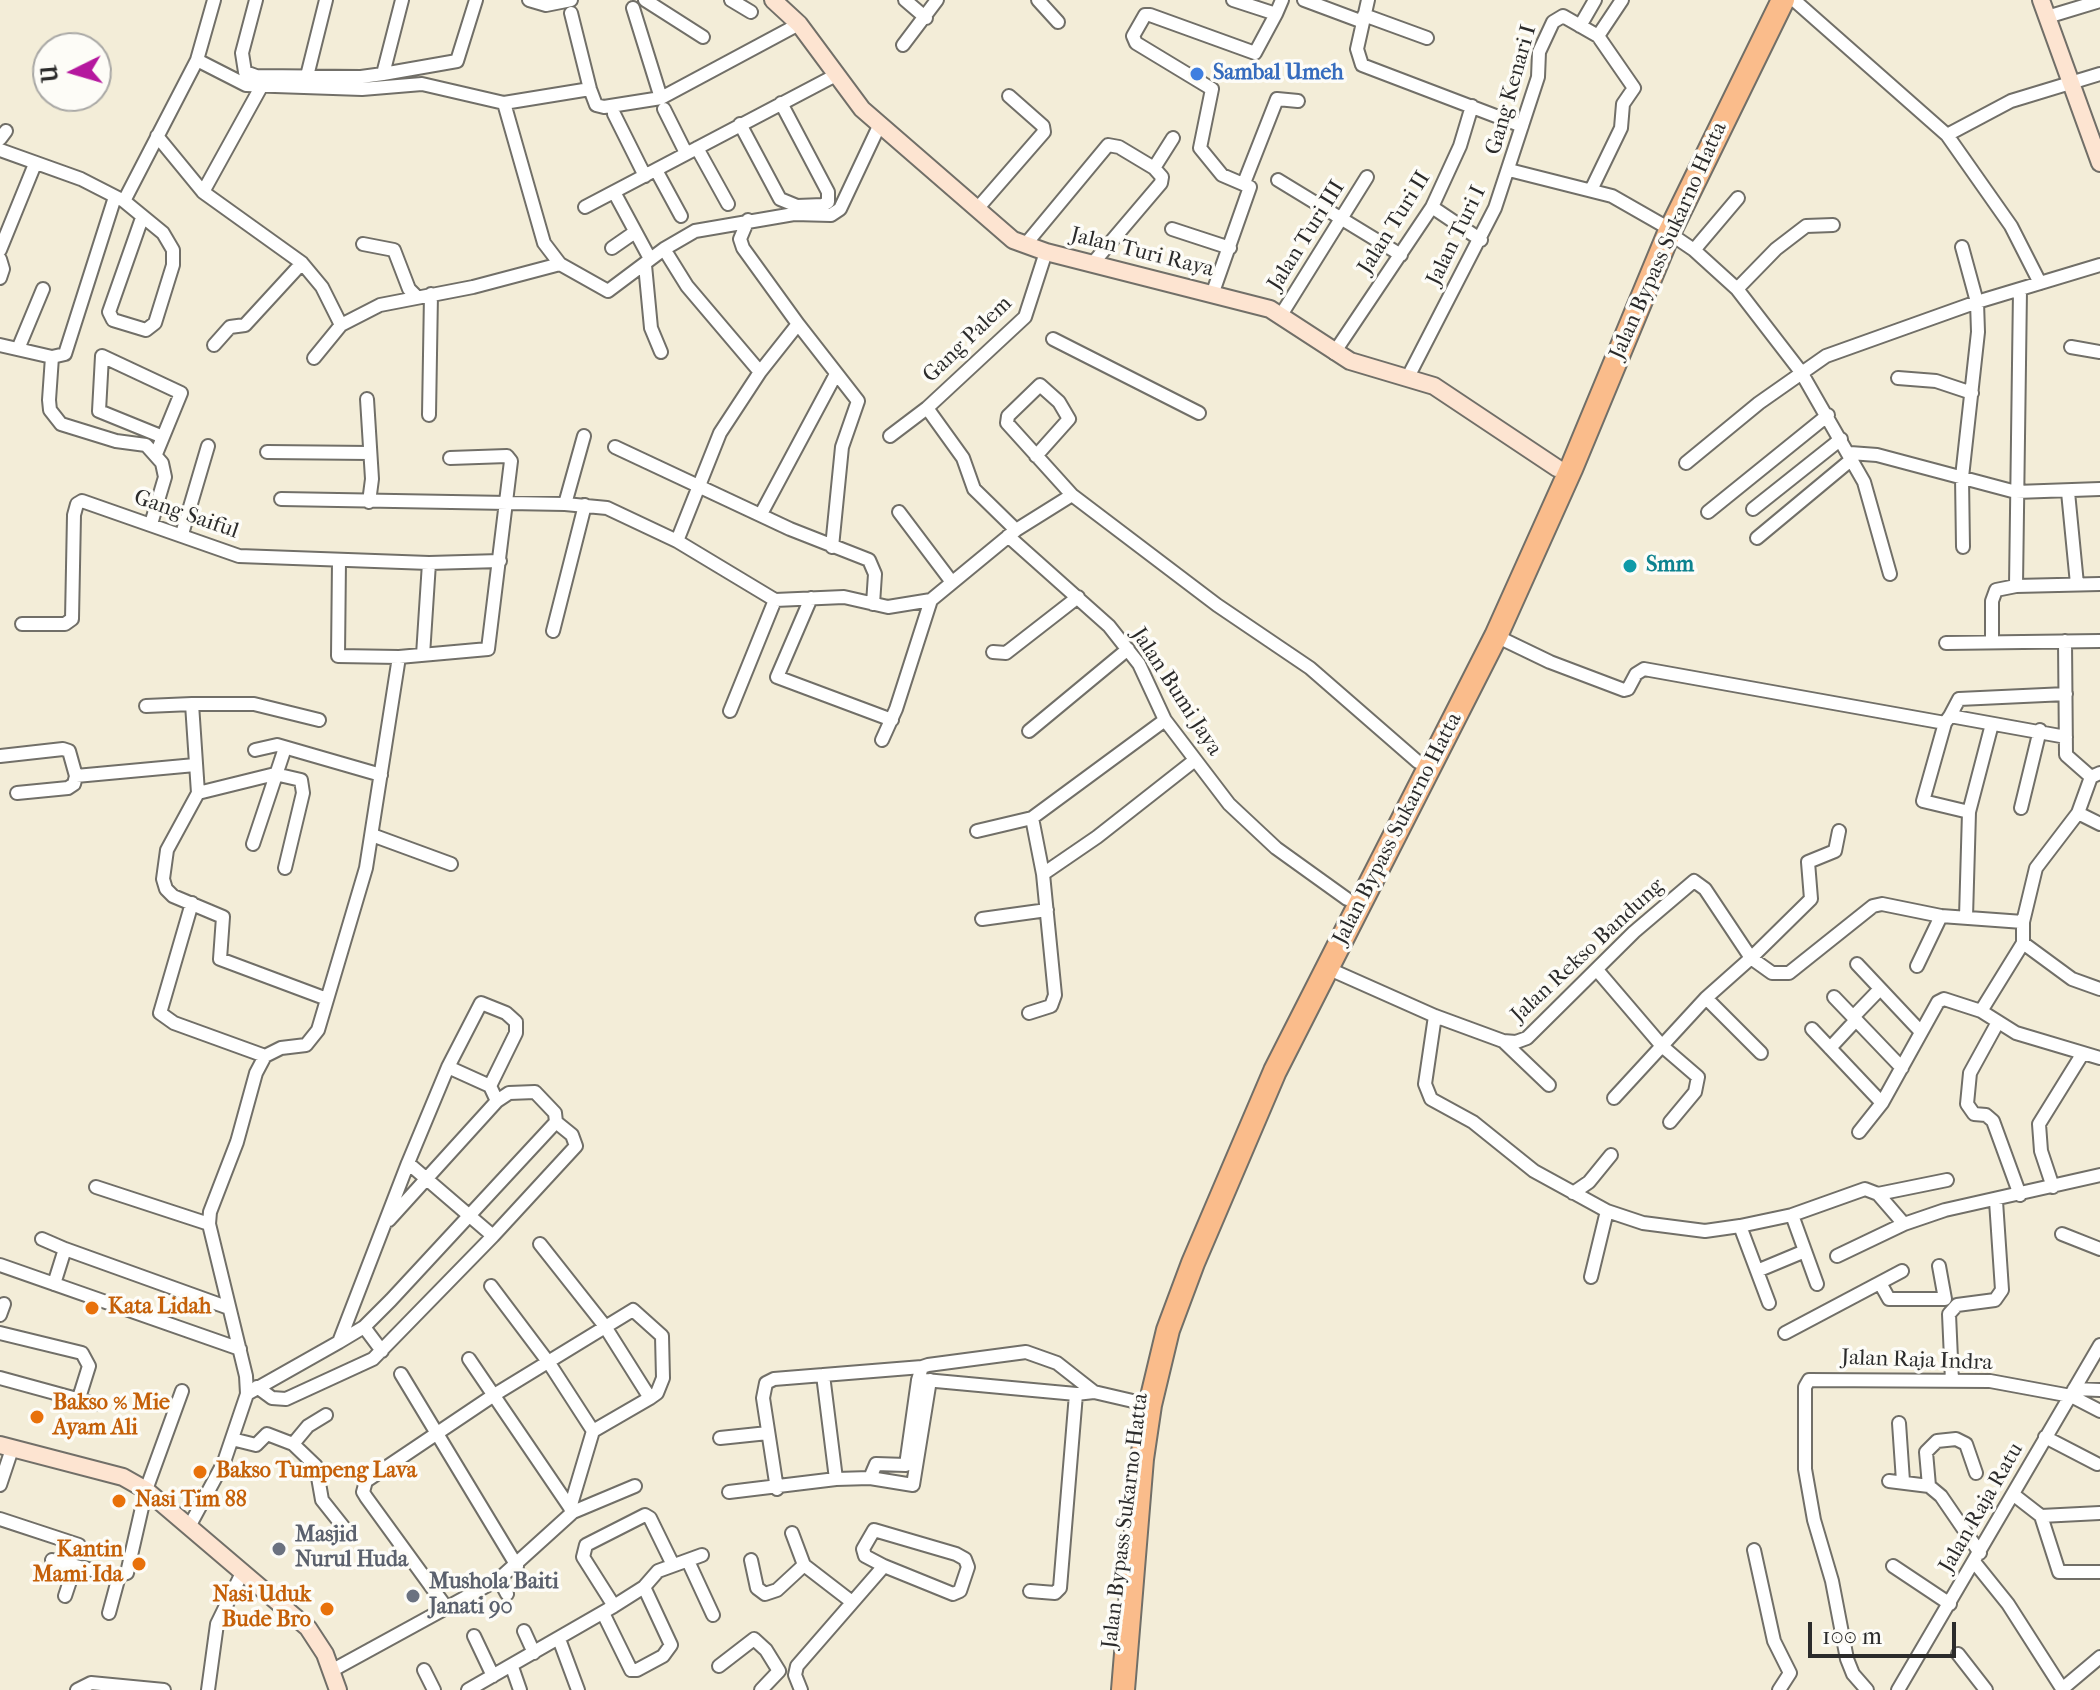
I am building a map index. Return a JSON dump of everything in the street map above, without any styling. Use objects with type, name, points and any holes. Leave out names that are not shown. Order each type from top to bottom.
[{"type":"highway","name":"Jalan Bypass Sukarno Hatta","points":[[1108,1690],[1155,1331],[1208,1189],[1243,1109],[1418,762],[1557,468],[1768,0]]},
{"type":"highway","name":"Jalan Bypass Sukarno Hatta","points":[[1123,1690],[1144,1403],[1193,1263],[1275,1071],[1496,636],[1571,469],[1665,229],[1783,0]]},
{"type":"street","points":[[0,345],[52,357],[65,354],[120,199],[197,60],[214,0]]},
{"type":"street","points":[[256,0],[242,53],[243,69],[256,76],[383,74],[455,63],[464,48],[476,0]]},
{"type":"street","points":[[307,76],[326,0]]},
{"type":"street","points":[[383,74],[402,0]]},
{"type":"street","points":[[645,0],[703,37]]},
{"type":"street","points":[[731,0],[751,12]]},
{"type":"street","points":[[905,0],[926,18]]},
{"type":"street","points":[[903,45],[937,0]]},
{"type":"street","points":[[1038,0],[1058,22]]},
{"type":"street","points":[[1233,0],[1276,14]]},
{"type":"street","points":[[1213,292],[1250,189],[1214,168],[1200,148],[1212,89],[1136,43],[1133,36],[1145,15],[1150,15],[1255,53],[1282,0]]},
{"type":"street","points":[[1304,0],[1427,38]]},
{"type":"street","points":[[1368,0],[1357,49],[1362,65],[1522,126]]},
{"type":"street","points":[[1591,190],[1621,128],[1623,104],[1634,88],[1598,36],[1580,26],[1595,0]]},
{"type":"street","points":[[1598,36],[1622,0]]},
{"type":"street","points":[[1794,0],[1947,135],[2011,226],[2040,283]]},
{"type":"street","points":[[2041,0],[2100,163]]},
{"type":"street","points":[[531,1],[571,7],[590,89],[596,105],[604,107],[662,103],[799,24]]},
{"type":"street","points":[[2047,17],[2100,1]]},
{"type":"street","name":"Jalan Turi Raya","points":[[782,3],[862,109],[994,226],[1025,245],[1259,304],[1281,315],[1334,353],[1361,366],[1434,386],[1557,468]]},
{"type":"street","points":[[633,8],[662,103],[728,204]]},
{"type":"street","name":"Gang Kenari I","points":[[1509,170],[1538,77],[1539,52],[1553,22],[1563,16],[1580,26]]},
{"type":"street","points":[[197,60],[233,81],[261,87],[362,89],[422,84],[504,103],[590,89]]},
{"type":"street","points":[[1947,135],[2011,101],[2100,74]]},
{"type":"street","points":[[585,207],[836,75]]},
{"type":"street","points":[[203,192],[261,87]]},
{"type":"street","points":[[977,209],[1044,132],[1043,126],[1009,96]]},
{"type":"street","points":[[1244,183],[1277,99],[1298,101]]},
{"type":"street","points":[[504,103],[544,243],[560,264],[608,291],[646,260],[695,231],[794,214],[831,215],[840,209],[880,124]]},
{"type":"street","points":[[740,124],[780,199],[797,206],[823,205],[829,199],[828,192],[781,103]]},
{"type":"street","name":"Jalan Turi II","points":[[1334,353],[1432,207],[1460,146],[1472,106]]},
{"type":"street","points":[[614,114],[681,216]]},
{"type":"street","points":[[157,136],[203,192],[302,263],[322,287],[341,325]]},
{"type":"street","points":[[1154,168],[1173,138]]},
{"type":"street","points":[[1025,245],[1108,145],[1119,147],[1154,168],[1162,177],[1161,183],[1118,239],[1093,263]]},
{"type":"street","points":[[0,150],[81,179],[120,199],[163,233],[174,255],[155,323],[150,329],[125,325],[109,315],[113,294],[142,218]]},
{"type":"street","points":[[0,250],[35,164]]},
{"type":"street","name":"Jalan Turi I","points":[[1408,377],[1481,240],[1509,170],[1591,190],[1629,203],[1694,250],[1737,289],[1801,372],[1851,456],[1873,505],[1890,574]]},
{"type":"street","name":"Jalan Turi III","points":[[1281,315],[1367,177]]},
{"type":"street","points":[[1278,180],[1341,222],[1401,255]]},
{"type":"street","points":[[614,192],[646,260],[650,322],[661,352]]},
{"type":"street","points":[[1694,250],[1738,198]]},
{"type":"street","points":[[1432,207],[1481,240]]},
{"type":"street","points":[[748,220],[740,239],[743,248],[858,404],[842,447],[832,547]]},
{"type":"street","points":[[1737,289],[1776,249],[1806,226],[1833,225]]},
{"type":"street","points":[[1172,229],[1230,248]]},
{"type":"street","points":[[612,248],[635,232]]},
{"type":"street","points":[[363,244],[394,250],[409,289],[415,295]]},
{"type":"street","points":[[1962,247],[1977,302],[1972,393],[1962,477],[1963,547]]},
{"type":"street","points":[[664,249],[693,293],[760,372]]},
{"type":"street","name":"Gang Palem","points":[[890,436],[927,408],[1025,317],[1046,252]]},
{"type":"street","points":[[0,259],[3,269],[0,278]]},
{"type":"street","points":[[214,345],[227,329],[245,325],[302,263]]},
{"type":"street","points":[[314,358],[341,325],[372,308],[415,295],[473,287],[560,264]]},
{"type":"street","points":[[1686,463],[1801,372],[1859,342],[2100,265]]},
{"type":"street","points":[[18,349],[43,289]]},
{"type":"street","points":[[2016,586],[2020,290]]},
{"type":"street","points":[[429,415],[431,294]]},
{"type":"street","points":[[677,541],[720,433],[760,372],[798,324]]},
{"type":"street","points":[[1053,339],[1199,413]]},
{"type":"street","points":[[2071,347],[2100,352]]},
{"type":"street","points":[[156,454],[163,437],[181,393],[102,356],[99,411],[163,437]]},
{"type":"street","points":[[52,357],[50,410],[61,424],[116,441],[138,442],[156,454],[165,477],[151,524]]},
{"type":"street","points":[[761,514],[836,374]]},
{"type":"street","points":[[1898,378],[1936,381],[1972,393]]},
{"type":"street","points":[[1036,456],[1069,421],[1059,402],[1040,385],[1006,421],[1036,456],[1072,495],[1217,605],[1310,668],[1418,762]]},
{"type":"street","points":[[367,399],[369,502]]},
{"type":"street","name":"Jalan Bumi Jaya","points":[[927,408],[963,458],[974,489],[1012,533],[1128,649],[1139,664],[1165,720],[1229,804],[1276,848],[1347,899]]},
{"type":"street","points":[[1708,512],[1828,415]]},
{"type":"street","points":[[565,504],[584,436]]},
{"type":"street","points":[[1753,509],[1841,439]]},
{"type":"street","points":[[182,534],[208,446]]},
{"type":"street","points":[[615,447],[870,562],[875,574],[873,604]]},
{"type":"street","points":[[267,452],[370,453]]},
{"type":"street","points":[[1757,538],[1851,456],[1877,455],[2016,492],[2100,489]]},
{"type":"street","points":[[339,561],[338,656],[399,657],[488,649],[508,504],[510,458],[450,458]]},
{"type":"street","points":[[2068,492],[2077,584]]},
{"type":"street","points":[[882,740],[892,720],[931,600],[1012,533],[1072,495]]},
{"type":"street","points":[[281,499],[565,504],[607,508],[677,541],[775,600],[844,597],[896,607],[931,600]]},
{"type":"street","name":"Gang Saiful","points":[[22,624],[59,625],[72,619],[77,504],[95,504],[239,556],[429,563],[500,561]]},
{"type":"street","points":[[553,631],[585,505]]},
{"type":"street","points":[[899,512],[951,581]]},
{"type":"street","points":[[423,655],[429,563]]},
{"type":"street","points":[[1992,641],[1993,595],[2002,587],[2100,584]]},
{"type":"street","points":[[993,652],[1001,654],[1011,650],[1078,597]]},
{"type":"street","points":[[811,598],[777,677],[892,720]]},
{"type":"street","points":[[730,711],[775,600]]},
{"type":"street","points":[[1496,636],[1550,662],[1624,690],[1644,669],[1948,720],[2040,730],[2066,737]]},
{"type":"street","points":[[1981,1011],[2023,943],[2023,922],[2036,868],[2078,813],[2095,775],[2067,758],[2065,641]]},
{"type":"street","points":[[1946,643],[2100,641]]},
{"type":"street","points":[[1029,731],[1128,649]]},
{"type":"street","points":[[192,903],[160,1013],[174,1023],[265,1056],[313,1040],[357,908],[372,835],[399,657]]},
{"type":"street","points":[[1969,812],[1923,801],[1948,720],[1959,699],[2066,694]]},
{"type":"street","points":[[192,704],[198,793],[167,850],[163,879],[173,896],[223,917],[220,959],[327,999]]},
{"type":"street","points":[[146,706],[254,704],[319,720]]},
{"type":"street","points":[[977,831],[1032,818],[1165,720]]},
{"type":"street","points":[[1966,917],[1969,812],[1992,724]]},
{"type":"street","points":[[2021,808],[2040,730]]},
{"type":"street","points":[[255,750],[277,745],[381,775]]},
{"type":"street","points":[[253,844],[285,748]]},
{"type":"street","points":[[0,756],[63,749],[69,751],[76,776],[74,784],[68,788],[17,793]]},
{"type":"street","points":[[1043,874],[1097,837],[1195,760]]},
{"type":"street","points":[[76,776],[195,765]]},
{"type":"street","points":[[198,793],[275,774],[296,776],[301,780],[303,793],[285,868]]},
{"type":"street","points":[[2078,813],[2100,824]]},
{"type":"street","points":[[1029,1013],[1055,1002],[1043,874],[1032,818]]},
{"type":"street","points":[[1614,1098],[1706,998],[1811,899],[1814,893],[1808,862],[1835,851],[1839,831]]},
{"type":"street","points":[[372,835],[451,864]]},
{"type":"street","name":"Jalan Rekso Bandung","points":[[1327,968],[1435,1016],[1503,1041],[1527,1038],[1634,932],[1694,881],[1705,889],[1751,958]]},
{"type":"street","points":[[1751,958],[1772,973],[1789,973],[1873,906],[1882,904],[1941,916],[2023,922]]},
{"type":"street","points":[[982,919],[1047,910]]},
{"type":"street","points":[[1917,966],[1941,916]]},
{"type":"street","points":[[2023,943],[2072,979],[2100,989]]},
{"type":"street","points":[[1857,964],[1921,1032]]},
{"type":"street","points":[[1597,970],[1662,1046],[1698,1077],[1695,1092],[1670,1122]]},
{"type":"street","points":[[1830,1048],[1880,989]]},
{"type":"street","points":[[1834,997],[1902,1068]]},
{"type":"street","points":[[1706,998],[1761,1053]]},
{"type":"street","points":[[1859,1132],[1882,1103],[1938,1002],[1944,999],[1981,1011],[2016,1033],[2100,1058]]},
{"type":"street","points":[[339,1342],[448,1067],[481,1003],[492,1006],[516,1022],[516,1033],[490,1086]]},
{"type":"street","points":[[1435,1016],[1426,1093],[1473,1122],[1534,1171],[1607,1211],[1670,1229],[1705,1231],[1792,1215],[1856,1190],[1870,1189],[1904,1224]]},
{"type":"street","points":[[1998,1022],[1970,1073],[1967,1104],[1974,1114],[1986,1115],[1993,1121],[2020,1195]]},
{"type":"street","points":[[1812,1029],[1882,1103]]},
{"type":"street","points":[[1503,1041],[1549,1085]]},
{"type":"street","points":[[2053,1187],[2041,1151],[2039,1124],[2083,1053]]},
{"type":"street","points":[[190,1525],[215,1481],[252,1390],[209,1224],[256,1073],[265,1056]]},
{"type":"street","points":[[448,1067],[490,1086],[497,1101]]},
{"type":"street","points":[[252,1390],[272,1398],[286,1399],[343,1374],[382,1351],[576,1146],[572,1135],[556,1122],[555,1113],[535,1092],[509,1093],[497,1101],[385,1226]]},
{"type":"street","points":[[252,1390],[364,1327],[556,1122]]},
{"type":"street","points":[[1573,1193],[1589,1182],[1611,1155]]},
{"type":"street","points":[[408,1163],[493,1236]]},
{"type":"street","points":[[1837,1256],[1904,1224],[1945,1210],[1996,1201],[2100,1175]]},
{"type":"street","points":[[1878,1194],[1947,1180]]},
{"type":"street","points":[[96,1187],[209,1224]]},
{"type":"street","points":[[1880,1283],[1889,1299],[1950,1303],[1995,1300],[2002,1290],[1996,1201]]},
{"type":"street","points":[[1591,1277],[1607,1211]]},
{"type":"street","points":[[1792,1215],[1817,1284]]},
{"type":"street","points":[[1740,1226],[1769,1303]]},
{"type":"street","points":[[2062,1234],[2100,1249]]},
{"type":"street","points":[[42,1239],[229,1308]]},
{"type":"street","points":[[540,1244],[604,1325],[650,1398]]},
{"type":"street","points":[[54,1284],[65,1249]]},
{"type":"street","points":[[1757,1271],[1805,1251]]},
{"type":"street","points":[[0,1265],[240,1349]]},
{"type":"street","points":[[1939,1266],[1950,1303],[1948,1322],[1952,1381]]},
{"type":"street","points":[[1785,1333],[1902,1271]]},
{"type":"street","points":[[491,1286],[549,1363],[593,1431]]},
{"type":"street","points":[[446,1607],[363,1492],[370,1478],[494,1395],[632,1310],[659,1330],[663,1343],[663,1378],[657,1393],[593,1431],[572,1510]]},
{"type":"street","points":[[364,1327],[382,1351]]},
{"type":"street","points":[[0,1333],[82,1353],[89,1366],[79,1398]]},
{"type":"street","name":"Jalan Raja Ratu","points":[[1898,1690],[1978,1558],[2045,1437],[2075,1395],[2100,1345]]},
{"type":"street","points":[[924,1376],[1026,1352],[1057,1363],[1094,1392]]},
{"type":"street","points":[[469,1359],[572,1510]]},
{"type":"street","points":[[401,1374],[439,1432],[517,1566]]},
{"type":"street","points":[[777,1489],[763,1398],[766,1383],[823,1375],[924,1376],[1076,1394],[1094,1392],[1144,1403]]},
{"type":"street","points":[[823,1375],[836,1479]]},
{"type":"street","points":[[870,1478],[876,1464],[903,1467],[908,1461],[924,1376]]},
{"type":"street","points":[[729,1492],[777,1489],[836,1479],[870,1478],[913,1485],[924,1376]]},
{"type":"street","points":[[0,1378],[95,1404]]},
{"type":"street","name":"Jalan Raja Indra","points":[[1867,1690],[1853,1674],[1847,1659],[1832,1581],[1814,1520],[1805,1469],[1805,1387],[1814,1378],[1990,1381],[2075,1395]]},
{"type":"street","points":[[2075,1395],[2100,1390]]},
{"type":"street","points":[[52,1560],[119,1576],[127,1573],[146,1490],[182,1391]]},
{"type":"street","points":[[1030,1591],[1055,1593],[1062,1577],[1076,1394]]},
{"type":"street","points":[[2075,1395],[2100,1411]]},
{"type":"street","points":[[293,1444],[308,1426],[326,1415]]},
{"type":"street","points":[[1899,1423],[1903,1481]]},
{"type":"street","points":[[720,1438],[768,1433]]},
{"type":"street","points":[[232,1439],[256,1445],[267,1434],[293,1444],[316,1466],[322,1500],[349,1534]]},
{"type":"street","points":[[2045,1437],[2097,1464]]},
{"type":"street","points":[[1929,1486],[1926,1452],[1937,1441],[1956,1439],[1966,1444],[1976,1473]]},
{"type":"street","points":[[0,1485],[6,1447],[123,1477],[146,1490],[308,1628],[338,1690]]},
{"type":"street","points":[[1889,1481],[1929,1486],[1950,1505],[1978,1558],[2062,1689],[2100,1657]]},
{"type":"street","points":[[331,1671],[499,1579],[517,1566],[572,1510],[635,1486]]},
{"type":"street","points":[[2014,1495],[2041,1516],[2059,1572],[2100,1572]]},
{"type":"street","points":[[2041,1516],[2100,1513]]},
{"type":"street","points":[[644,1587],[671,1645],[663,1656],[637,1670],[631,1670],[582,1552],[586,1545],[645,1515],[673,1565]]},
{"type":"street","points":[[0,1519],[79,1545]]},
{"type":"street","points":[[874,1530],[956,1554],[965,1559],[968,1567],[960,1591],[953,1594],[884,1566],[865,1556],[863,1549],[874,1530]]},
{"type":"street","points":[[792,1533],[804,1565],[852,1602]]},
{"type":"street","points":[[1754,1550],[1774,1641],[1790,1673],[1779,1690]]},
{"type":"street","points":[[468,1690],[608,1610],[644,1587],[658,1571],[702,1555]]},
{"type":"street","points":[[751,1560],[757,1588],[765,1594],[777,1590],[804,1565]]},
{"type":"street","points":[[688,1561],[713,1615]]},
{"type":"street","points":[[65,1596],[75,1566]]},
{"type":"street","points":[[801,1690],[795,1675],[797,1666],[884,1566]]},
{"type":"street","points":[[1893,1566],[1950,1604]]},
{"type":"street","points":[[208,1690],[217,1624],[243,1571]]},
{"type":"street","points":[[109,1613],[119,1576]]},
{"type":"street","points":[[499,1579],[507,1594]]},
{"type":"street","points":[[524,1631],[534,1653]]},
{"type":"street","points":[[474,1636],[493,1676]]},
{"type":"street","points":[[559,1639],[578,1690]]},
{"type":"street","points":[[719,1666],[754,1639],[766,1650],[779,1671],[761,1690]]},
{"type":"street","points":[[1958,1654],[1986,1690]]},
{"type":"street","points":[[512,1667],[520,1690]]},
{"type":"street","points":[[424,1670],[434,1690]]},
{"type":"street","points":[[77,1690],[91,1683],[164,1690]]},
{"type":"place","name":"Sambal Umeh","points":[[1197,74]]},
{"type":"place","name":"Smm","points":[[1630,566]]},
{"type":"place","name":"Kata Lidah","points":[[92,1308]]},
{"type":"place","name":"Bakso % Mie Ayam Ali","points":[[37,1417]]},
{"type":"place","name":"Bakso Tumpeng Lava","points":[[200,1472]]},
{"type":"place","name":"Nasi Tim 88","points":[[119,1501]]},
{"type":"place","name":"Masjid Nurul Huda","points":[[279,1549]]},
{"type":"place","name":"Kantin Mami Ida","points":[[139,1564]]},
{"type":"place","name":"Mushola Baiti Janati 90","points":[[413,1596]]},
{"type":"place","name":"Nasi Uduk Bude Bro","points":[[327,1609]]}]
